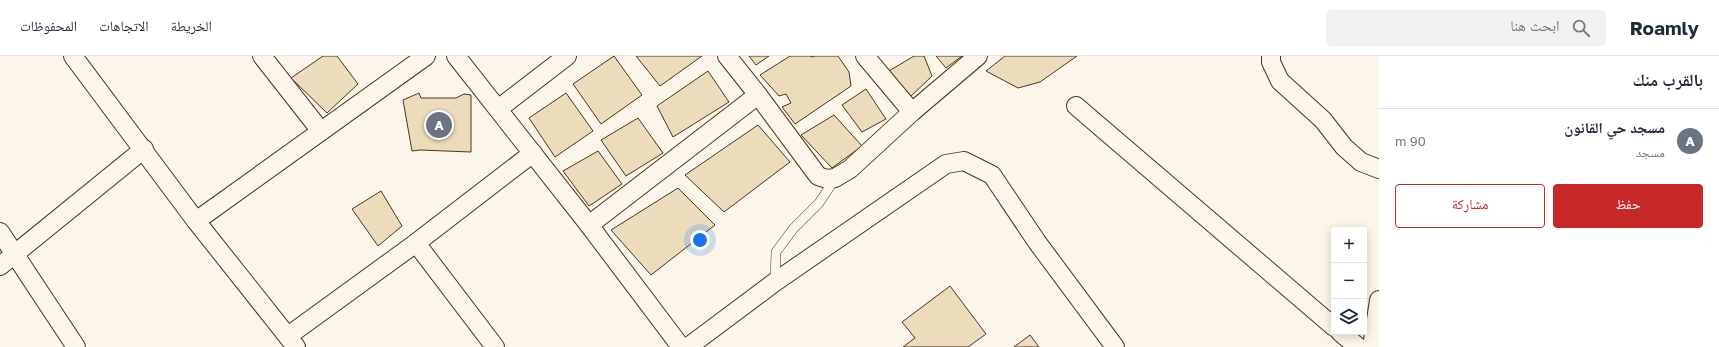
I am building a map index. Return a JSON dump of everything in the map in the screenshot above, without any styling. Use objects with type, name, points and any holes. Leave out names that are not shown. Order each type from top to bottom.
[{"type":"street","points":[[73,56],[196,220],[292,341],[416,243],[533,154]]},
{"type":"street","points":[[262,56],[320,130]]},
{"type":"street","points":[[196,220],[320,130],[426,56]]},
{"type":"street","points":[[456,56],[589,225],[681,347]]},
{"type":"street","points":[[727,56],[818,176],[827,179],[835,178],[850,169],[912,112],[978,56]]},
{"type":"street","points":[[865,56],[912,112]]},
{"type":"street","points":[[1271,56],[1271,62],[1280,81],[1323,120],[1344,147],[1361,162],[1379,169]]},
{"type":"street","points":[[498,109],[558,59]]},
{"type":"street","points":[[589,225],[758,95]]},
{"type":"street","points":[[1076,106],[1331,324]]},
{"type":"street","points":[[0,266],[144,150]]},
{"type":"street","points":[[688,347],[776,282],[946,164],[964,160],[992,175],[1037,242],[1115,347]]},
{"type":"street","points":[[0,232],[76,347]]},
{"type":"street","points":[[416,243],[495,347]]},
{"type":"street","points":[[1372,347],[1379,300]]},
{"type":"street","points":[[1344,335],[1358,347]]},
{"type":"lane","points":[[776,282],[776,252],[793,230],[819,203],[835,178]]},
{"type":"building","points":[[323,56],[337,56],[358,84],[327,113],[291,78]]},
{"type":"building","points":[[614,56],[642,95],[601,124],[573,84]]},
{"type":"building","points":[[636,56],[702,56],[660,86]]},
{"type":"building","points":[[749,56],[769,56],[756,65]]},
{"type":"building","points":[[790,56],[838,56],[849,72],[851,86],[795,124],[782,107],[791,103],[786,94],[779,96],[760,75]]},
{"type":"building","points":[[914,56],[924,56],[932,76],[909,98],[889,71]]},
{"type":"building","points":[[936,56],[962,56],[946,68]]},
{"type":"building","points":[[1005,56],[1077,56],[1040,82],[1018,88],[986,71]]},
{"type":"building","points":[[708,71],[729,102],[673,137],[657,106]]},
{"type":"building","points":[[866,89],[886,119],[862,132],[842,105]]},
{"type":"building","points":[[419,93],[421,98],[456,98],[464,94],[471,95],[471,152],[412,151],[403,100]]},
{"type":"building","points":[[566,93],[593,131],[555,157],[529,118]]},
{"type":"building","points":[[834,115],[862,146],[832,168],[801,135]]},
{"type":"building","points":[[638,118],[663,153],[626,176],[601,140]]},
{"type":"building","points":[[758,125],[790,162],[724,212],[685,175]]},
{"type":"building","points":[[598,151],[622,184],[589,206],[563,171]]},
{"type":"building","points":[[678,188],[715,225],[651,275],[611,230]]},
{"type":"building","points":[[381,191],[402,226],[378,246],[352,209]]},
{"type":"building","points":[[950,286],[986,334],[968,347],[903,347],[915,338],[902,322]]},
{"type":"building","points":[[1030,335],[1039,347],[1014,347]]},
{"type":"place","name":"مسجد حي القانون","points":[[439,125]]}]
